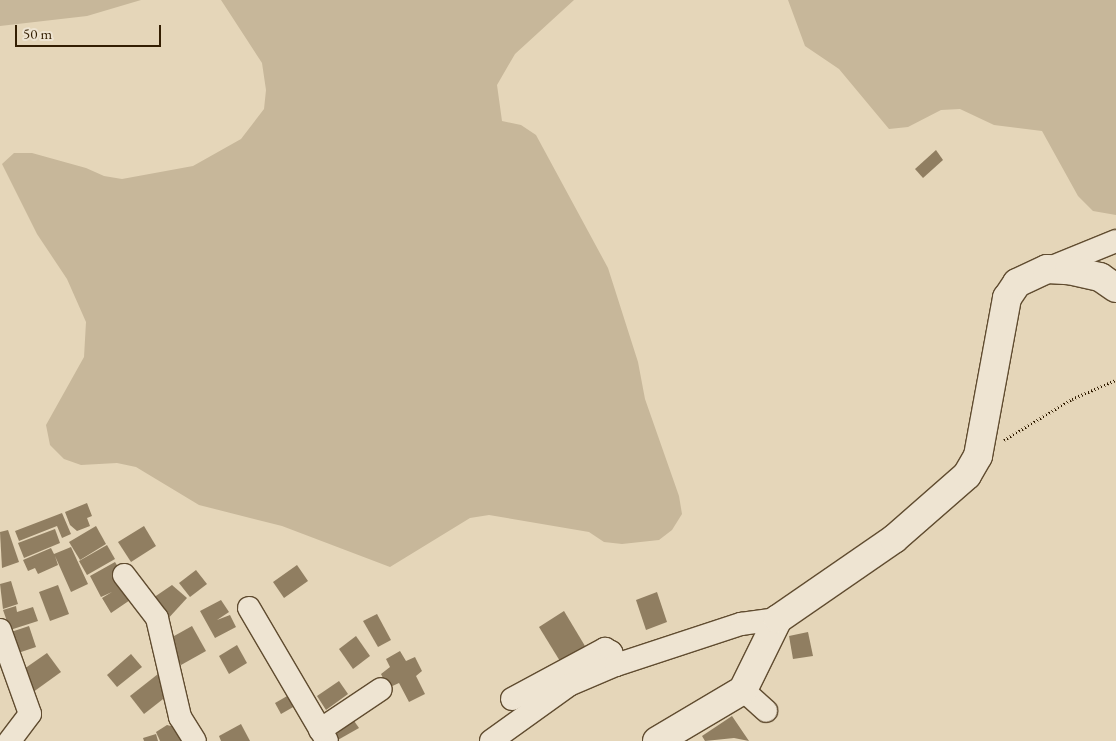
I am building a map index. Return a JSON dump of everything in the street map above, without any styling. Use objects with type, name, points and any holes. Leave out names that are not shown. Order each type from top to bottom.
[{"type":"street","points":[[491,741],[565,678],[605,649],[612,652],[616,665],[741,624],[778,619],[894,539],[966,475],[978,456],[1007,298],[1017,283],[1078,253],[1116,241]]},
{"type":"street","points":[[1047,269],[1100,277],[1116,288]]},
{"type":"street","points":[[124,575],[157,618],[180,717],[196,741]]},
{"type":"street","points":[[249,608],[323,735],[380,689]]},
{"type":"street","points":[[657,741],[743,690],[778,619]]},
{"type":"street","points":[[0,630],[30,714],[10,741]]},
{"type":"street","points":[[512,699],[565,678]]},
{"type":"street","points":[[743,690],[766,712]]},
{"type":"path","points":[[978,456],[1072,400],[1116,380]]},
{"type":"shaded area","points":[[0,0],[141,0],[87,16],[0,26]]},
{"type":"shaded area","points":[[221,0],[574,0],[515,54],[497,85],[502,121],[521,125],[536,135],[608,268],[638,362],[645,399],[679,496],[682,514],[672,530],[659,540],[622,544],[604,542],[589,532],[489,515],[470,518],[390,567],[282,526],[199,505],[136,467],[117,463],[81,465],[64,459],[50,445],[46,425],[84,357],[86,322],[67,279],[37,234],[2,164],[14,153],[32,153],[86,168],[104,176],[122,179],[193,166],[241,139],[264,109],[266,90],[262,63]]},
{"type":"shaded area","points":[[788,0],[1116,0],[1116,215],[1093,211],[1078,196],[1042,131],[994,125],[960,109],[941,110],[908,127],[889,129],[839,69],[805,46]]},
{"type":"building","points":[[936,150],[943,160],[923,178],[915,169]]},
{"type":"building","points":[[87,503],[92,516],[87,518],[90,526],[77,531],[70,525],[65,512]]},
{"type":"building","points":[[62,513],[71,534],[62,538],[57,526],[19,541],[15,531]]},
{"type":"building","points":[[96,526],[106,544],[80,560],[69,542]]},
{"type":"building","points":[[144,526],[156,546],[131,562],[118,542]]},
{"type":"building","points":[[55,529],[60,543],[24,558],[18,543]]},
{"type":"building","points":[[8,530],[19,562],[2,568],[0,532]]},
{"type":"building","points":[[107,545],[115,559],[87,575],[79,561]]},
{"type":"building","points":[[71,547],[88,584],[71,592],[55,556],[58,565],[38,574],[35,568],[28,571],[23,560],[51,548],[54,554]]},
{"type":"building","points":[[115,562],[136,596],[111,613],[102,598],[112,592],[101,597],[90,576]]},
{"type":"building","points":[[297,565],[308,581],[284,598],[273,582]]},
{"type":"building","points":[[196,570],[207,584],[190,597],[179,583]]},
{"type":"building","points":[[11,581],[18,604],[3,609],[0,584]]},
{"type":"building","points":[[58,585],[69,614],[50,621],[39,592]]},
{"type":"building","points":[[172,585],[187,598],[165,622],[150,600]]},
{"type":"building","points":[[657,592],[667,622],[646,630],[636,600]]},
{"type":"building","points":[[221,600],[229,612],[217,620],[230,615],[236,627],[215,638],[200,611]]},
{"type":"building","points":[[16,606],[17,612],[33,607],[38,621],[10,630],[3,610]]},
{"type":"building","points":[[564,611],[588,651],[563,666],[539,627]]},
{"type":"building","points":[[377,614],[391,640],[378,647],[363,621]]},
{"type":"building","points":[[29,626],[36,647],[12,655],[5,634]]},
{"type":"building","points":[[192,626],[206,651],[181,665],[167,640]]},
{"type":"building","points":[[808,632],[813,656],[793,659],[789,636]]},
{"type":"building","points":[[356,636],[370,656],[353,669],[339,649]]},
{"type":"building","points":[[237,645],[247,663],[229,674],[219,656]]},
{"type":"building","points":[[400,651],[406,661],[415,657],[422,671],[416,676],[425,694],[409,702],[399,683],[388,688],[381,674],[390,667],[386,659]]},
{"type":"building","points":[[47,653],[61,672],[29,695],[24,669]]},
{"type":"building","points":[[131,654],[142,667],[117,687],[107,675]]},
{"type":"building","points":[[158,674],[172,692],[144,714],[130,696]]},
{"type":"building","points":[[339,681],[348,694],[326,710],[317,696]]},
{"type":"building","points":[[289,695],[295,706],[281,714],[275,703]]},
{"type":"building","points":[[732,716],[749,741],[734,738],[705,741],[702,736]]},
{"type":"building","points":[[352,718],[359,728],[336,741],[330,733]]},
{"type":"building","points":[[241,724],[250,741],[221,741],[219,736]]},
{"type":"building","points":[[167,725],[187,730],[193,741],[160,741],[156,732]]},
{"type":"building","points":[[156,734],[158,741],[144,741],[143,738]]}]
